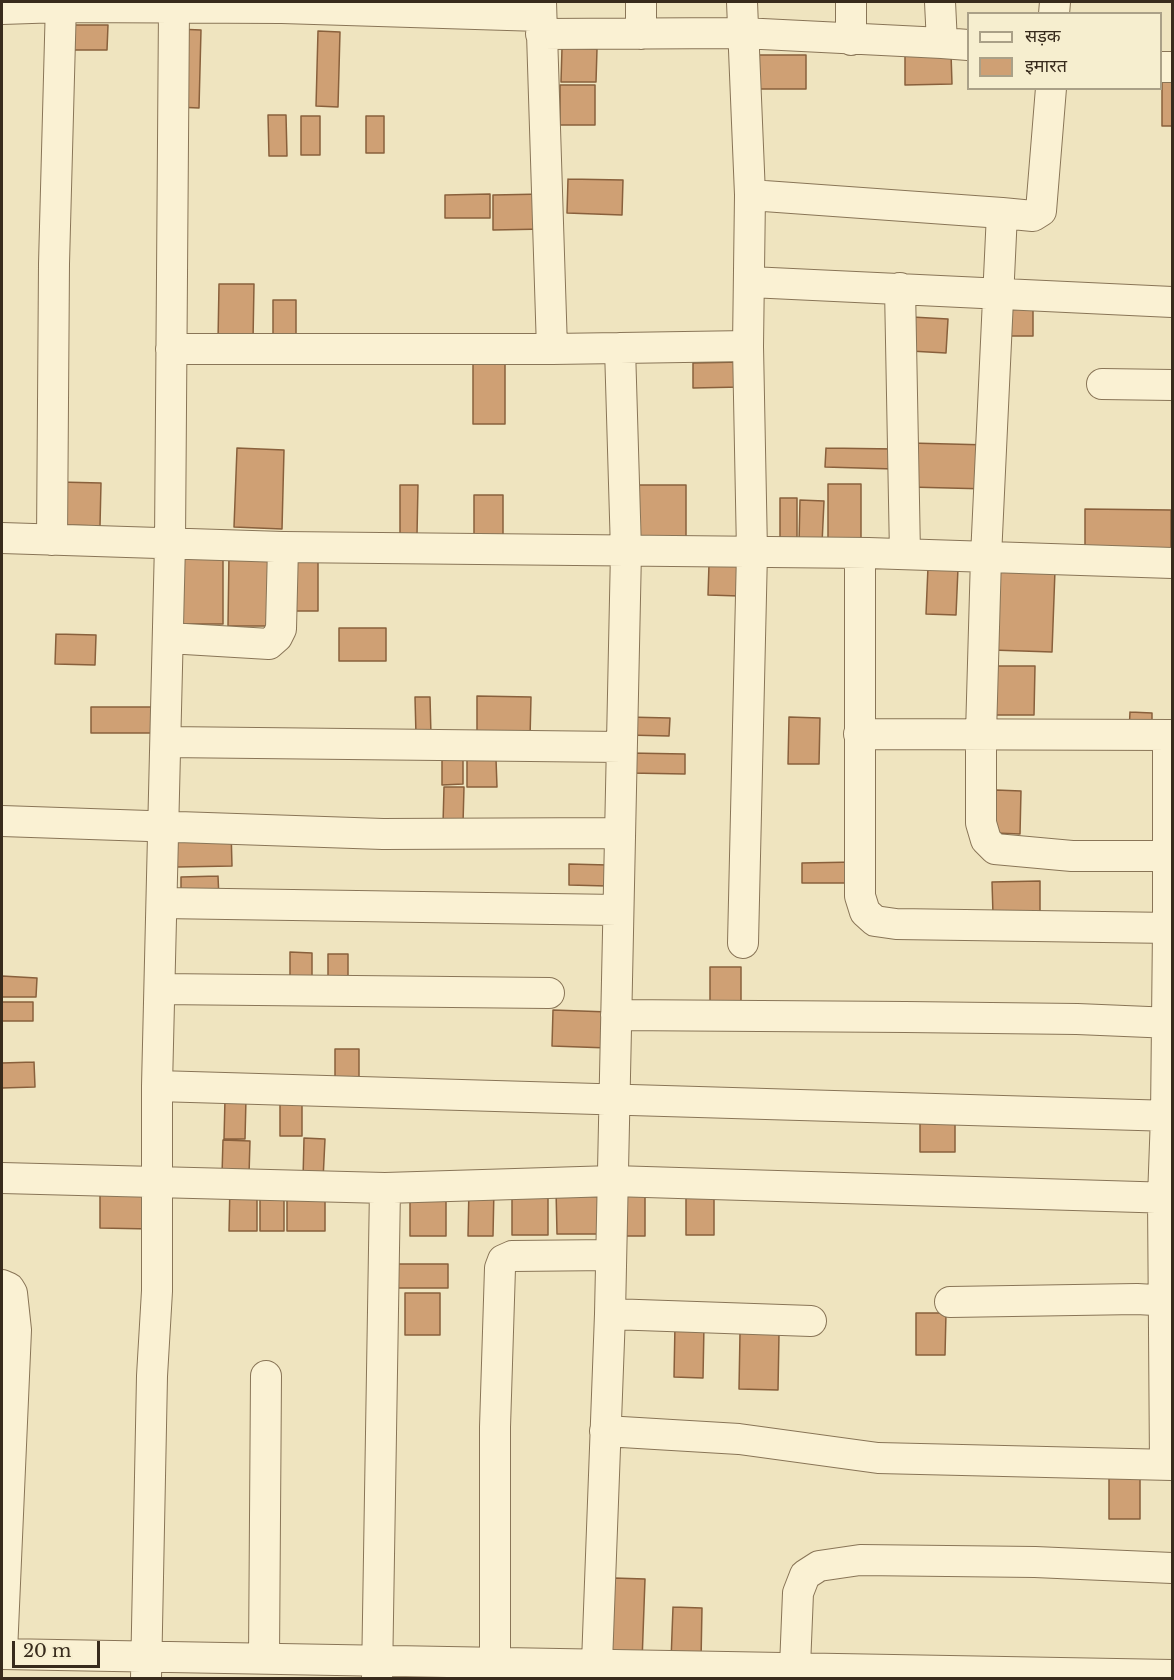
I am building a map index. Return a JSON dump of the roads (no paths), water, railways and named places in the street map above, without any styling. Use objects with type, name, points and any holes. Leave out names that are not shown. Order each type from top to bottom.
[{"type":"street","points":[[641,2],[641,34]]},
{"type":"street","points":[[742,2],[750,195],[748,346],[752,552],[743,943]]},
{"type":"street","points":[[851,2],[851,40]]},
{"type":"street","points":[[2,9],[61,4],[282,8],[541,17],[641,34],[742,33],[955,44],[940,2]]},
{"type":"street","points":[[52,540],[54,264],[61,4]]},
{"type":"street","points":[[146,1667],[152,1387],[157,1291],[156,1181],[171,543],[174,7]]},
{"type":"street","points":[[541,17],[552,349]]},
{"type":"street","points":[[750,195],[1033,216],[1041,211],[1051,90]]},
{"type":"street","points":[[1002,213],[986,557],[981,823],[986,840],[995,849],[1072,856],[1170,856]]},
{"type":"street","points":[[750,282],[1173,302]]},
{"type":"street","points":[[900,288],[905,554]]},
{"type":"street","points":[[171,349],[552,349],[748,346]]},
{"type":"street","points":[[597,1664],[610,1314],[626,551],[620,348]]},
{"type":"street","points":[[1102,384],[1173,385]]},
{"type":"street","points":[[2,538],[283,547],[860,553],[1173,563]]},
{"type":"street","points":[[168,638],[269,644],[277,637],[281,629],[283,547]]},
{"type":"street","points":[[860,553],[860,896],[865,912],[875,921],[896,924],[1171,928]]},
{"type":"street","points":[[605,1431],[740,1439],[878,1458],[1169,1465],[1170,735],[860,734]]},
{"type":"street","points":[[166,742],[621,747]]},
{"type":"street","points":[[2,821],[383,834],[619,833]]},
{"type":"street","points":[[162,903],[617,910]]},
{"type":"street","points":[[160,989],[549,993]]},
{"type":"street","points":[[616,1015],[1077,1019],[1170,1023]]},
{"type":"street","points":[[158,1086],[1169,1116]]},
{"type":"street","points":[[2,1178],[385,1188],[613,1181],[1168,1198]]},
{"type":"street","points":[[377,1669],[385,1188]]},
{"type":"street","points":[[495,1662],[495,1427],[500,1268],[503,1260],[512,1256],[611,1255]]},
{"type":"street","points":[[2,1285],[9,1288],[12,1293],[16,1330],[2,1653],[146,1667],[264,1658],[377,1669],[495,1662],[783,1671],[1173,1675]]},
{"type":"street","points":[[950,1302],[1137,1299],[1168,1301]]},
{"type":"street","points":[[610,1314],[811,1321]]},
{"type":"street","points":[[264,1658],[266,1376]]},
{"type":"street","points":[[783,1671],[798,1593],[805,1575],[819,1566],[872,1560],[1035,1562],[1173,1568]]}]
